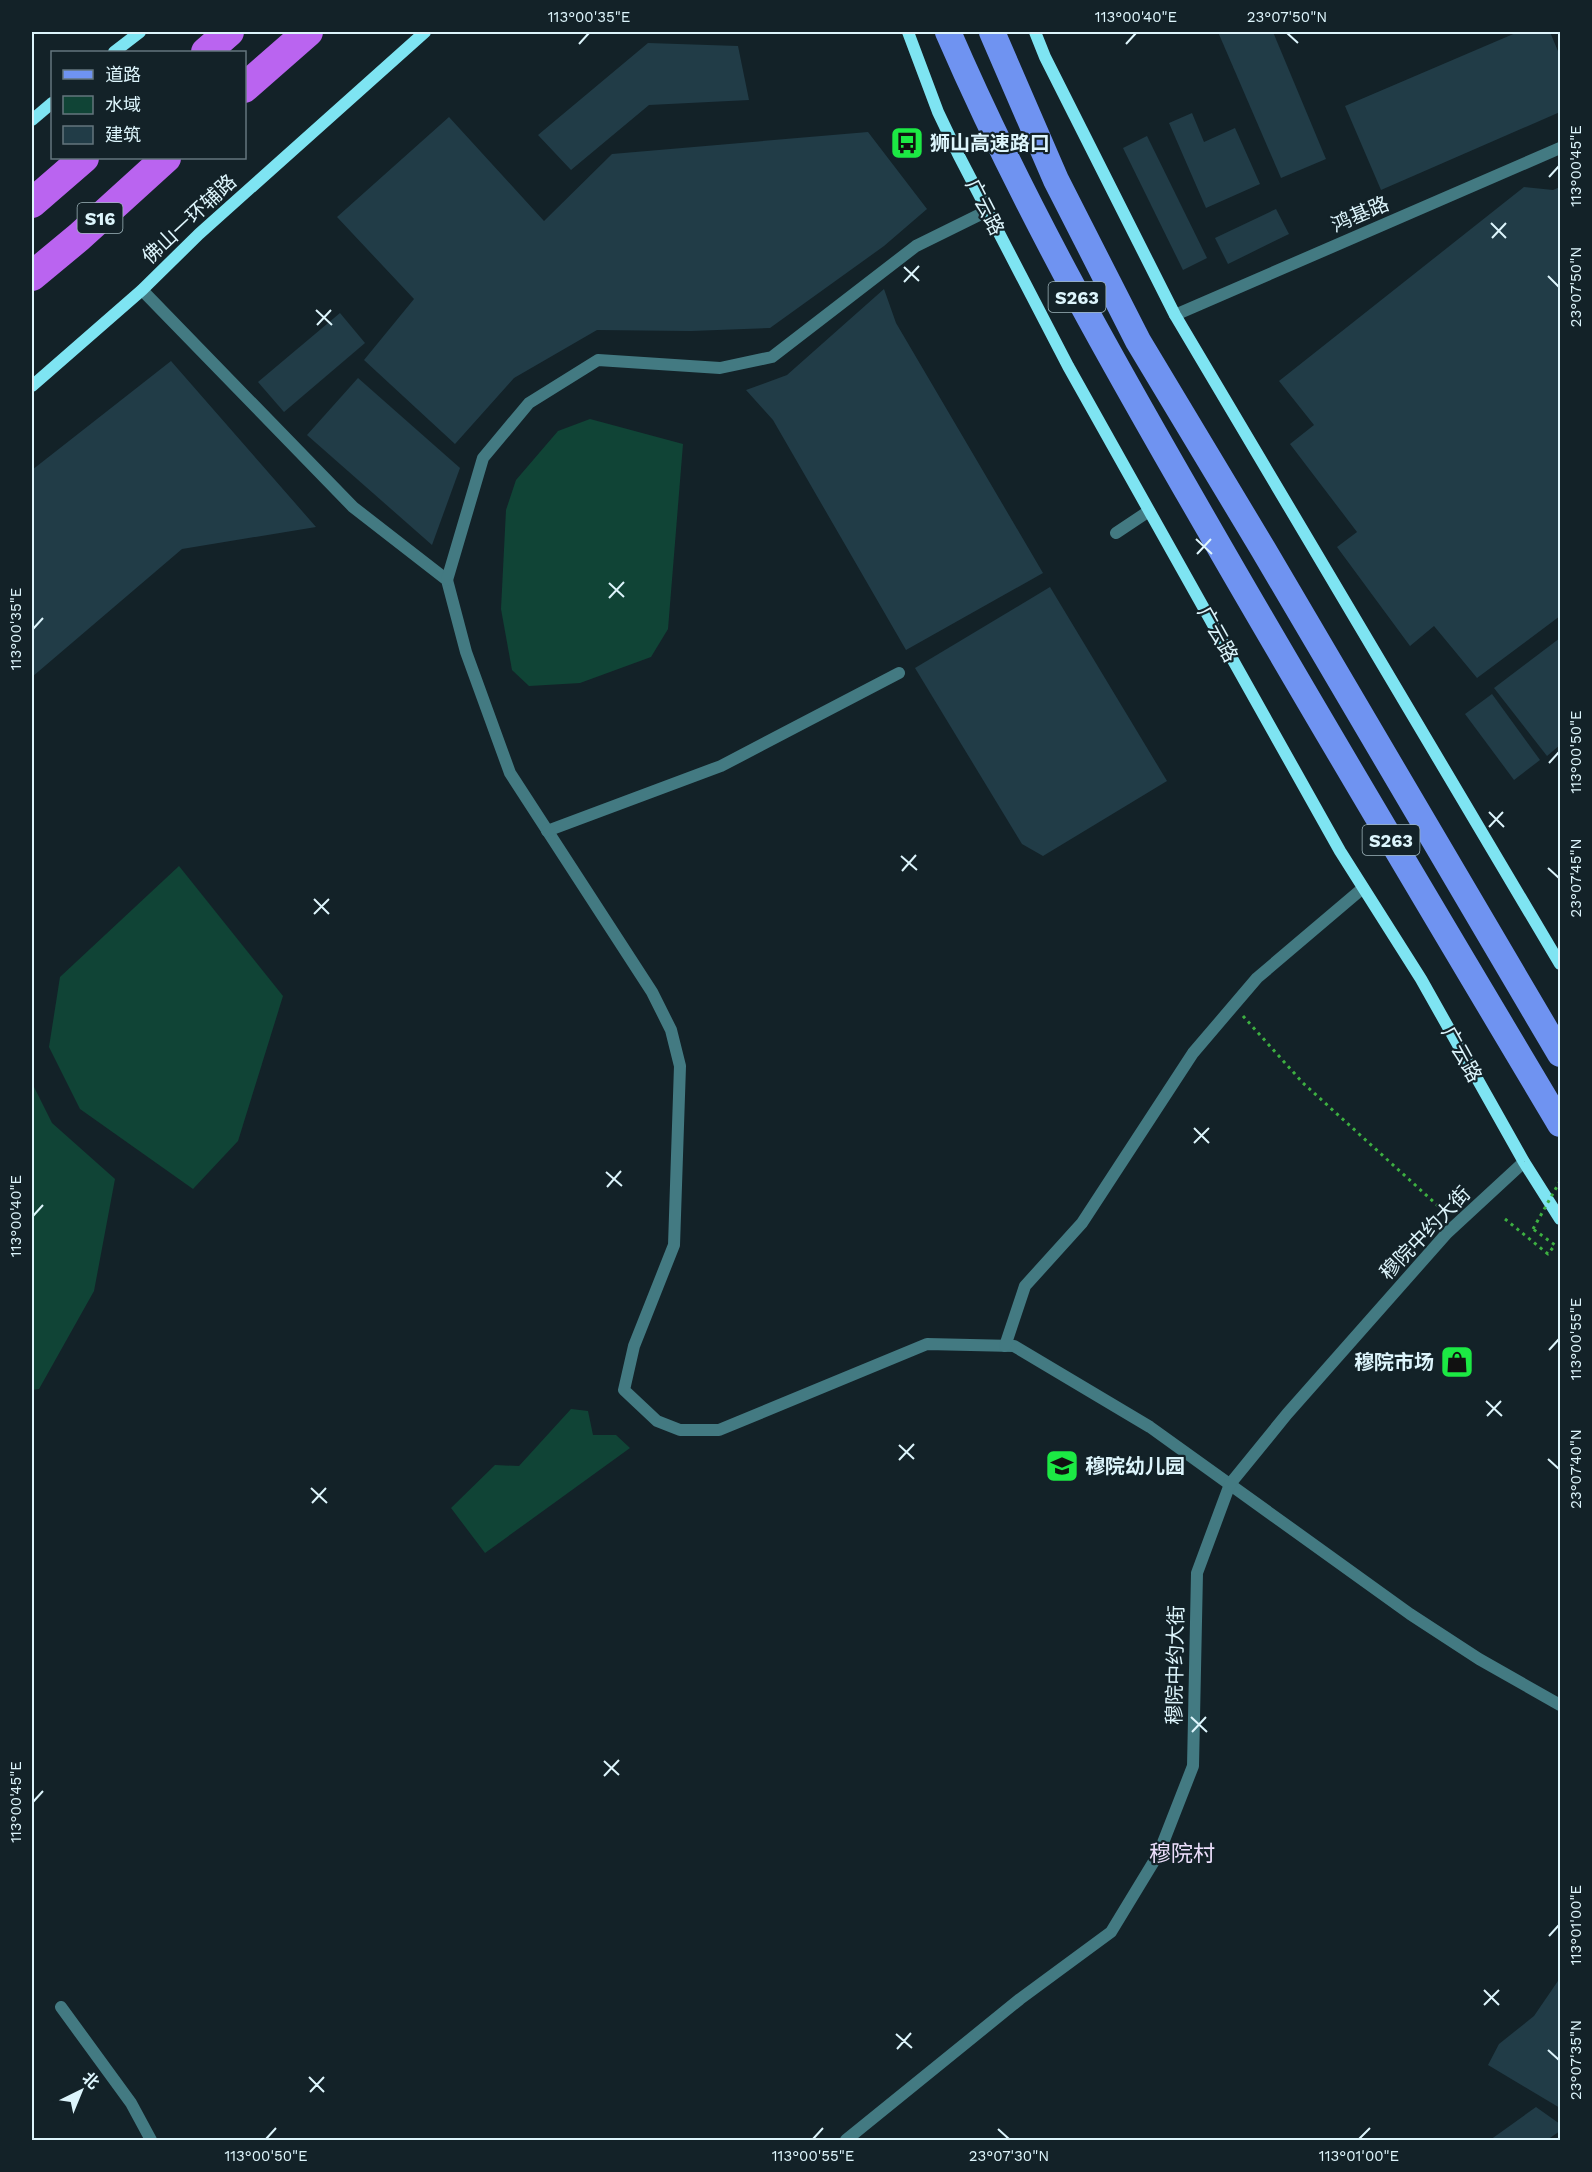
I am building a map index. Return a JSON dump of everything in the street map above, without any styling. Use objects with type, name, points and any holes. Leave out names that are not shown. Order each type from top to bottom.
[{"type":"highway","points":[[207,51],[229,32]]},
{"type":"highway","points":[[246,86],[308,32]]},
{"type":"highway","points":[[32,203],[83,159]]},
{"type":"highway","name":"S16","points":[[32,276],[165,159]]},
{"type":"highway","points":[[32,295],[79,237]]},
{"type":"main road","points":[[115,51],[140,32]]},
{"type":"main road","name":"佛山一环辅路","points":[[32,386],[142,290],[199,234],[425,32]]},
{"type":"main road","name":"广云路","points":[[908,32],[938,112],[1068,366],[1340,851],[1421,980],[1524,1162],[1560,1219]]},
{"type":"main road","name":"广云路","points":[[948,32],[1000,148],[1093,328],[1223,554],[1560,1124]]},
{"type":"main road","name":"S263","points":[[992,32],[1056,180],[1138,341],[1560,1054]]},
{"type":"main road","points":[[1035,32],[1045,57],[1175,315],[1560,964]]},
{"type":"main road","points":[[32,120],[51,104]]},
{"type":"street","name":"鸿基路","points":[[1175,315],[1560,148]]},
{"type":"street","points":[[987,211],[916,246],[772,357],[720,368],[598,360],[529,403],[483,458],[447,580],[466,652],[510,773],[652,992],[671,1030],[680,1066],[674,1245],[634,1346],[624,1390],[657,1421],[681,1430],[718,1430],[927,1344],[1014,1346],[1150,1427],[1410,1614],[1479,1659],[1560,1705]]},
{"type":"street","points":[[142,290],[353,507],[447,580]]},
{"type":"street","points":[[1116,533],[1149,511]]},
{"type":"street","points":[[547,831],[722,766],[898,673]]},
{"type":"street","points":[[1005,1346],[1025,1286],[1082,1223],[1193,1053],[1257,978],[1363,888]]},
{"type":"street","name":"穆院中约大街","points":[[846,2140],[1020,1999],[1111,1932],[1159,1853],[1193,1766],[1197,1573],[1230,1484],[1303,1397],[1457,1223],[1524,1162]]},
{"type":"street","points":[[61,2007],[131,2103],[151,2140]]},
{"type":"path","points":[[1234,1005],[1303,1083],[1457,1223]]},
{"type":"path","points":[[1505,1219],[1548,1254],[1555,1245],[1533,1229],[1560,1181]]},
{"type":"water","points":[[590,419],[683,444],[668,629],[651,657],[580,683],[529,686],[512,670],[501,609],[506,510],[516,480],[558,431]]},
{"type":"water","points":[[179,866],[283,996],[238,1141],[193,1189],[80,1109],[49,1047],[60,977]]},
{"type":"water","points":[[32,1083],[52,1123],[115,1179],[94,1291],[39,1389],[32,1390]]},
{"type":"water","points":[[571,1409],[588,1411],[593,1435],[616,1435],[630,1448],[485,1553],[451,1508],[495,1465],[519,1466]]},
{"type":"building","points":[[1218,32],[1273,32],[1326,159],[1281,178]]},
{"type":"building","points":[[1518,32],[1550,32],[1560,56],[1560,112],[1381,190],[1345,106]]},
{"type":"building","points":[[648,43],[738,46],[749,100],[649,105],[571,170],[538,135]]},
{"type":"building","points":[[1192,113],[1204,142],[1235,128],[1260,184],[1206,208],[1169,123]]},
{"type":"building","points":[[449,117],[544,221],[612,154],[868,132],[927,209],[884,246],[770,328],[691,331],[597,330],[514,378],[455,444],[364,360],[414,299],[337,217]]},
{"type":"building","points":[[1147,136],[1207,258],[1183,270],[1123,148]]},
{"type":"building","points":[[1524,187],[1553,190],[1560,187],[1560,616],[1477,678],[1434,626],[1410,646],[1337,547],[1357,532],[1290,444],[1314,425],[1279,381]]},
{"type":"building","points":[[1276,209],[1289,234],[1228,264],[1215,238]]},
{"type":"building","points":[[884,289],[896,323],[1043,573],[906,650],[773,420],[746,390],[787,375]]},
{"type":"building","points":[[340,313],[365,343],[284,412],[258,382]]},
{"type":"building","points":[[171,361],[316,527],[182,549],[32,677],[32,470]]},
{"type":"building","points":[[358,378],[460,468],[432,545],[307,435]]},
{"type":"building","points":[[1050,587],[1167,781],[1043,856],[1022,844],[915,668]]},
{"type":"building","points":[[1560,638],[1560,745],[1547,756],[1494,688]]},
{"type":"building","points":[[1492,694],[1540,760],[1514,780],[1465,714]]},
{"type":"building","points":[[1560,1978],[1560,2108],[1488,2065],[1499,2044],[1534,2016]]},
{"type":"building","points":[[1536,2107],[1560,2124],[1560,2131],[1547,2140],[1490,2140]]},
{"type":"place","name":"狮山高速路口","points":[[907,143]]},
{"type":"place","name":"穆院市场","points":[[1457,1362]]},
{"type":"place","name":"穆院幼儿园","points":[[1062,1466]]},
{"type":"district","name":"穆院村","points":[[1182,1853]]}]
